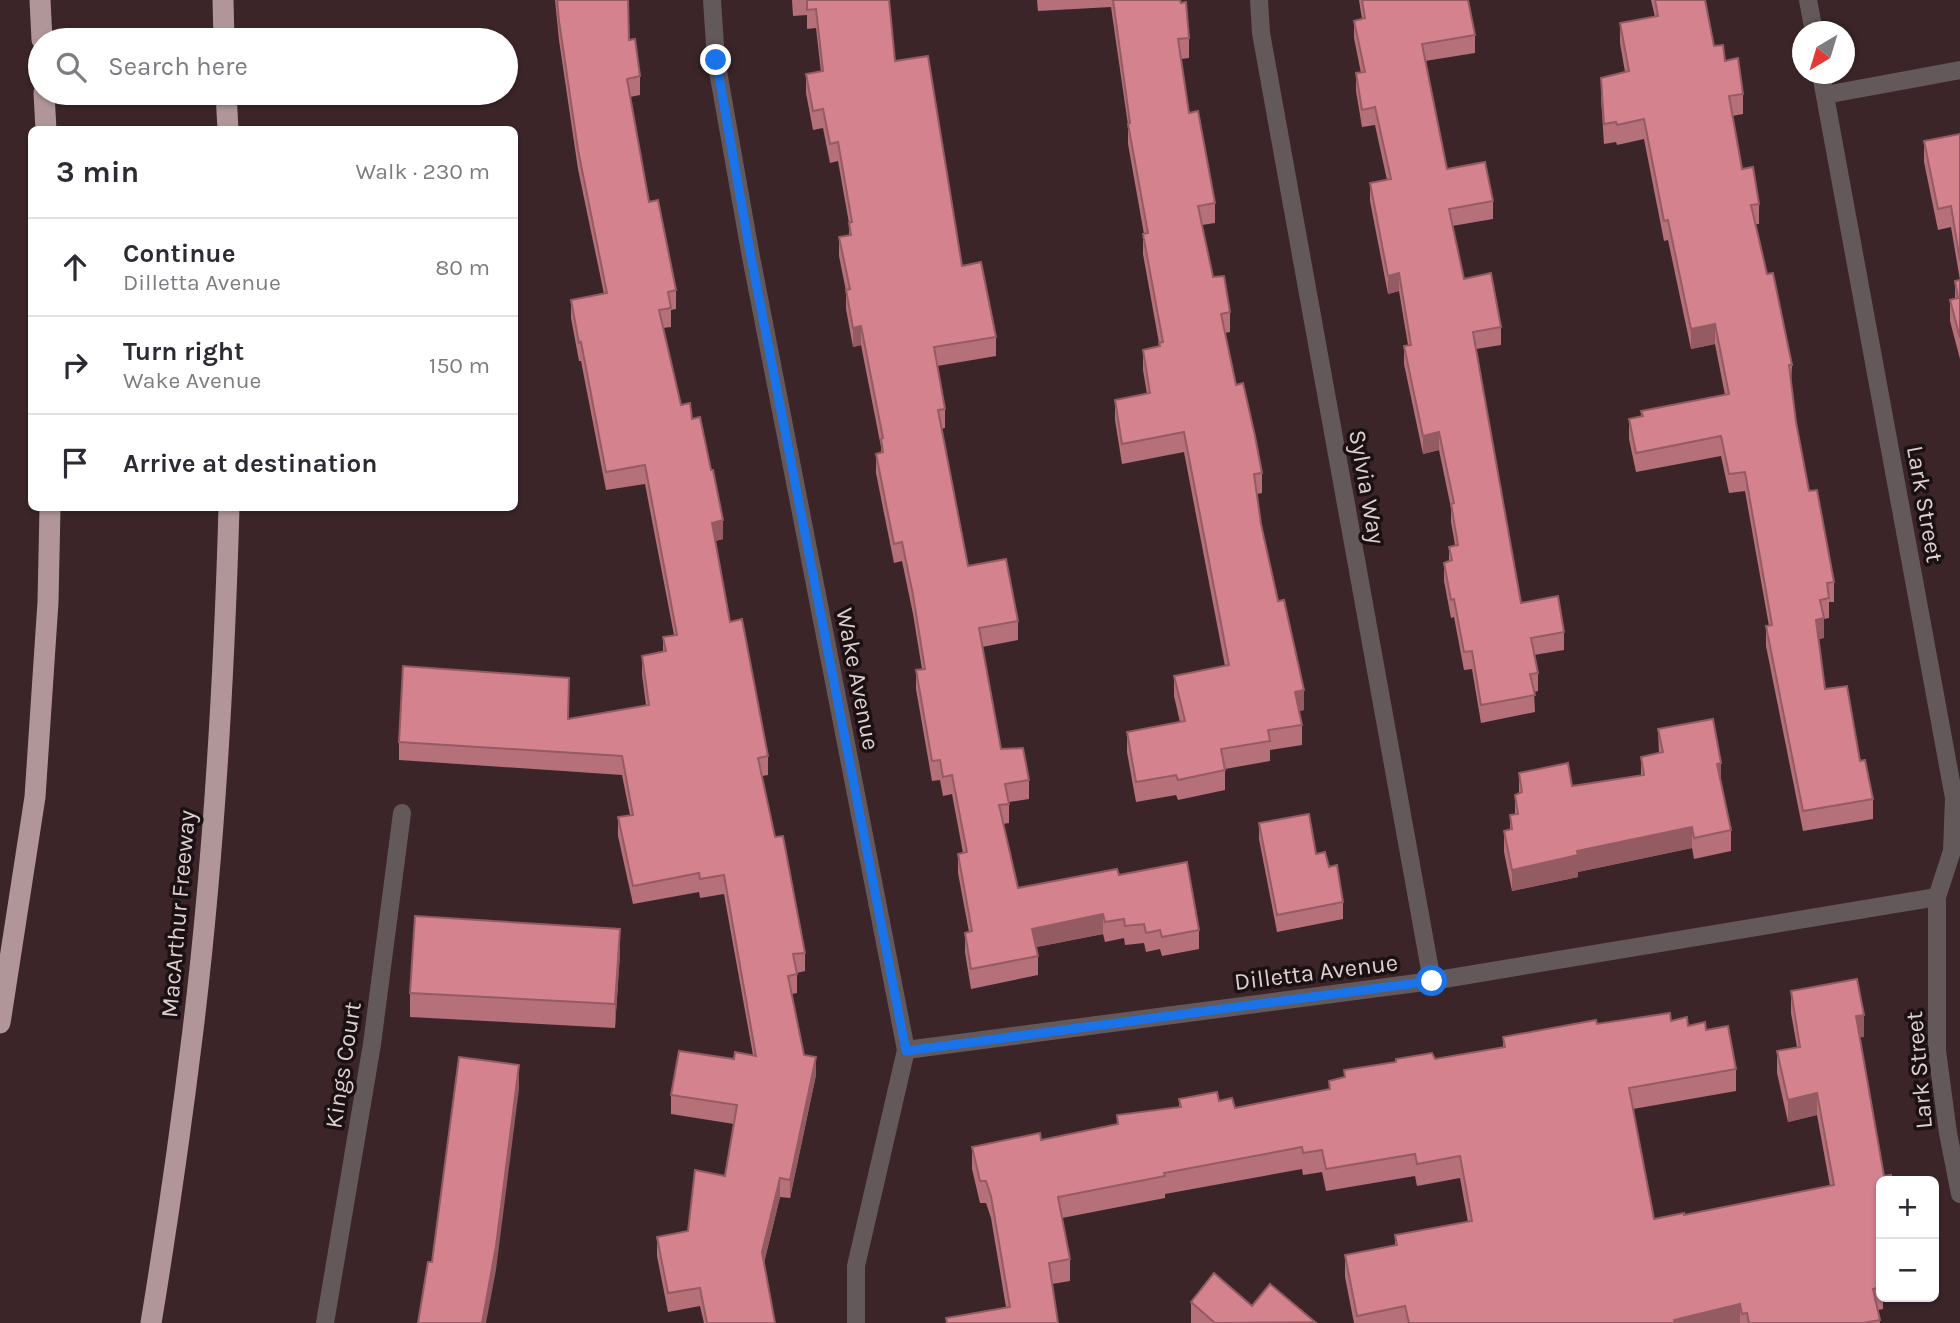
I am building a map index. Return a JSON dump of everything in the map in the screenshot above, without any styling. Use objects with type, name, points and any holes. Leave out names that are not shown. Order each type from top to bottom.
[{"type":"highway","points":[[40,0],[41,28]]},
{"type":"highway","points":[[223,0],[224,28]]},
{"type":"highway","points":[[45,105],[46,126]]},
{"type":"highway","points":[[227,105],[228,126]]},
{"type":"highway","points":[[0,1023],[35,797],[48,602],[50,511]]},
{"type":"highway","name":"MacArthur Freeway","points":[[151,1323],[194,1029],[214,818],[226,619],[229,511]]},
{"type":"street","name":"Wake Avenue","points":[[712,0],[716,60],[748,244],[906,1051],[856,1266],[856,1323]]},
{"type":"street","name":"Sylvia Way","points":[[1259,0],[1261,33],[1432,981]]},
{"type":"street","points":[[1808,0],[1812,21]]},
{"type":"street","points":[[1825,94],[1960,70]]},
{"type":"street","name":"Lark Street","points":[[1823,84],[1954,798],[1952,851],[1937,897],[1937,1051],[1948,1133],[1960,1194]]},
{"type":"street","name":"Kings Court","points":[[325,1323],[372,1044],[402,813]]},
{"type":"street","name":"Dilletta Avenue","points":[[906,1051],[1432,981],[1937,897]]},
{"type":"building","points":[[557,0],[628,0],[629,40],[635,39],[640,76],[627,79],[649,202],[658,200],[676,290],[668,292],[671,308],[659,310],[681,405],[690,403],[692,419],[700,417],[713,470],[723,520],[712,523],[730,622],[742,619],[768,756],[758,758],[775,837],[783,836],[805,953],[793,954],[797,974],[788,976],[804,1055],[816,1057],[790,1180],[780,1178],[762,1252],[775,1323],[707,1323],[700,1288],[668,1293],[657,1237],[688,1231],[695,1170],[725,1176],[737,1105],[671,1095],[679,1051],[734,1059],[735,1052],[756,1056],[724,875],[700,879],[699,873],[633,886],[618,817],[633,815],[622,756],[399,742],[403,666],[569,678],[568,719],[649,705],[642,656],[666,651],[663,637],[677,635],[645,465],[606,472],[581,342],[579,343],[571,300],[607,293],[578,150]]},
{"type":"building","points":[[807,0],[889,0],[895,61],[928,56],[962,266],[981,262],[996,337],[934,347],[945,409],[938,410],[968,566],[1006,559],[1018,621],[979,628],[1001,749],[1023,748],[1029,780],[1005,784],[1009,804],[999,805],[1018,888],[1117,869],[1119,875],[1187,862],[1199,930],[1162,937],[1160,930],[1146,933],[1144,924],[1125,926],[1124,919],[1105,922],[1103,914],[1032,929],[1038,956],[971,969],[965,933],[972,931],[958,854],[967,852],[952,775],[943,777],[940,760],[932,761],[916,670],[925,669],[913,595],[902,542],[894,544],[876,454],[883,452],[883,438],[861,326],[853,328],[846,290],[850,289],[839,237],[851,235],[849,223],[852,222],[838,142],[830,144],[823,109],[813,111],[806,74],[823,71],[816,9],[807,10]]},
{"type":"building","points":[[1113,0],[1186,2],[1189,38],[1178,39],[1189,113],[1198,111],[1215,203],[1198,206],[1213,277],[1224,276],[1230,312],[1221,314],[1236,385],[1243,383],[1255,436],[1262,473],[1254,474],[1261,524],[1278,601],[1284,600],[1304,690],[1295,692],[1302,725],[1268,730],[1270,741],[1221,749],[1225,770],[1178,780],[1176,775],[1136,782],[1127,732],[1185,721],[1174,676],[1229,665],[1184,432],[1122,444],[1115,400],[1150,393],[1143,350],[1160,346],[1159,343],[1163,342],[1143,234],[1148,233],[1128,124],[1130,123]]},
{"type":"building","points":[[1362,0],[1468,0],[1475,35],[1422,44],[1447,169],[1485,162],[1493,201],[1449,209],[1464,279],[1491,273],[1501,327],[1473,332],[1521,603],[1558,596],[1564,632],[1531,638],[1538,673],[1530,674],[1535,695],[1481,705],[1472,651],[1464,652],[1454,599],[1451,600],[1444,563],[1452,560],[1449,547],[1458,545],[1451,504],[1454,503],[1439,432],[1423,436],[1404,346],[1411,345],[1399,273],[1388,276],[1370,183],[1391,179],[1375,107],[1362,110],[1356,73],[1365,72],[1354,21],[1365,18]]},
{"type":"building","points":[[1655,0],[1705,0],[1714,46],[1723,45],[1725,61],[1738,58],[1743,94],[1729,96],[1742,169],[1753,167],[1759,204],[1751,205],[1767,274],[1773,273],[1792,365],[1789,365],[1796,422],[1809,491],[1817,490],[1834,582],[1827,583],[1829,598],[1820,600],[1824,618],[1816,620],[1825,689],[1847,686],[1860,761],[1865,760],[1873,799],[1803,811],[1766,626],[1772,625],[1745,472],[1729,474],[1721,436],[1636,453],[1629,419],[1643,416],[1641,411],[1729,394],[1715,324],[1691,329],[1668,220],[1664,221],[1644,119],[1617,125],[1616,122],[1604,124],[1601,78],[1629,71],[1620,23],[1658,16]]},
{"type":"building","points":[[1960,134],[1960,261],[1951,206],[1938,209],[1924,141]]},
{"type":"building","points":[[1960,280],[1960,338],[1950,300],[1958,298],[1955,281]]},
{"type":"building","points":[[1713,719],[1721,763],[1717,764],[1731,830],[1694,838],[1692,827],[1577,851],[1578,855],[1512,870],[1504,831],[1512,829],[1510,815],[1518,814],[1515,795],[1522,792],[1519,773],[1568,763],[1572,786],[1644,775],[1641,757],[1663,752],[1658,729]]},
{"type":"building","points":[[1309,814],[1316,854],[1325,852],[1329,867],[1337,865],[1343,902],[1277,915],[1259,823]]},
{"type":"building","points":[[415,916],[620,929],[615,1004],[410,993]]},
{"type":"building","points":[[1857,979],[1864,1015],[1856,1016],[1884,1176],[1876,1176],[1876,1288],[1873,1289],[1880,1320],[1863,1323],[1749,1323],[1747,1313],[1742,1314],[1740,1304],[1674,1320],[1675,1323],[1409,1323],[1405,1306],[1357,1316],[1345,1255],[1397,1245],[1395,1235],[1472,1221],[1460,1156],[1417,1164],[1415,1154],[1326,1169],[1322,1150],[1303,1153],[1302,1147],[1164,1173],[1165,1176],[1058,1197],[1070,1259],[1049,1263],[1058,1323],[947,1323],[946,1318],[1010,1307],[991,1196],[986,1181],[980,1181],[972,1147],[1040,1133],[1041,1140],[1118,1124],[1117,1115],[1181,1107],[1179,1099],[1217,1092],[1219,1101],[1232,1098],[1235,1108],[1330,1089],[1329,1081],[1345,1077],[1344,1070],[1432,1053],[1435,1059],[1505,1047],[1503,1037],[1596,1020],[1597,1024],[1670,1013],[1671,1021],[1687,1017],[1688,1026],[1705,1022],[1706,1030],[1728,1026],[1736,1069],[1629,1088],[1654,1219],[1834,1185],[1817,1093],[1788,1100],[1777,1051],[1800,1047],[1791,991]]},
{"type":"building","points":[[459,1057],[519,1065],[496,1246],[482,1323],[418,1323],[428,1262],[432,1262]]},
{"type":"building","points":[[1214,1273],[1252,1306],[1270,1284],[1315,1322],[1215,1323],[1191,1302]]},
{"type":"route","points":[[716,60],[751,257],[906,1051],[1432,981]]}]
